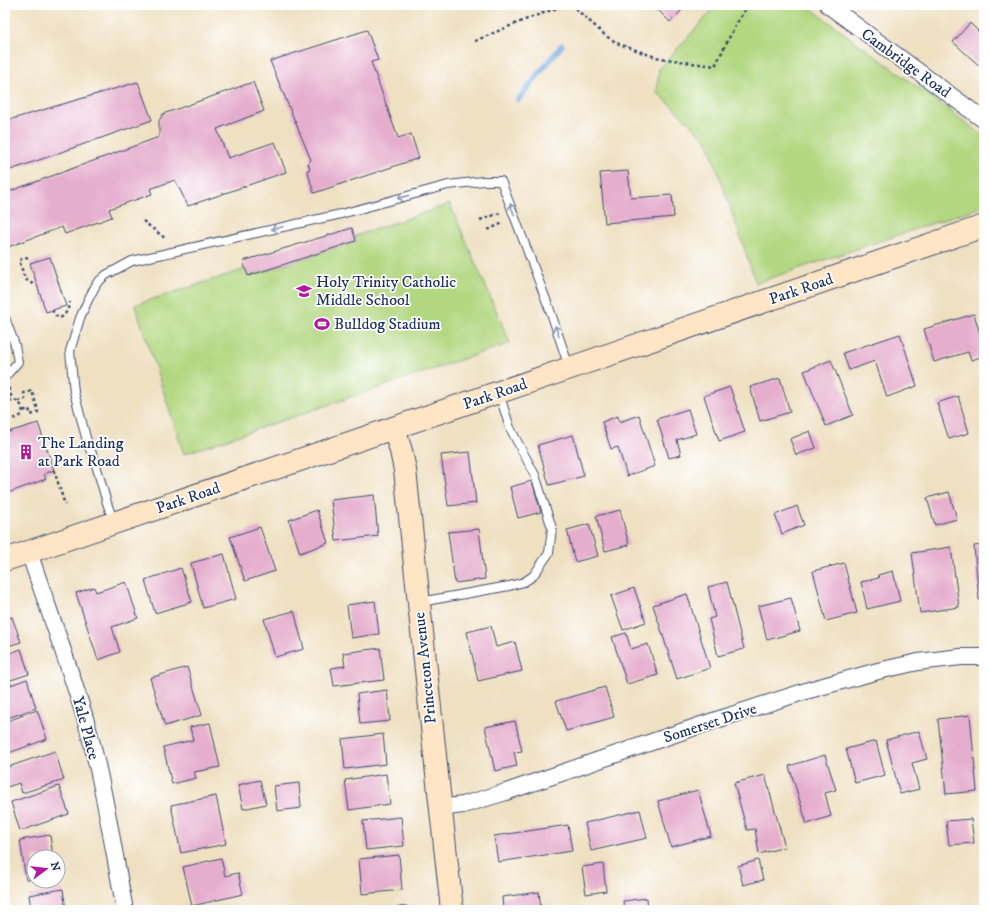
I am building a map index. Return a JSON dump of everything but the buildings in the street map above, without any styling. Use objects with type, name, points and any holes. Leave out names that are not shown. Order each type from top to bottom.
[{"type":"main road","name":"Park Road","points":[[5,560],[984,226]]},
{"type":"main road","name":"Princeton Avenue","points":[[394,428],[404,465],[452,910]]},
{"type":"street","name":"Cambridge Road","points":[[828,5],[984,120]]},
{"type":"street","name":"Yale Place","points":[[29,552],[87,726],[104,797],[125,910]]},
{"type":"street","name":"Somerset Drive","points":[[440,808],[463,805],[506,792],[704,724],[809,690],[878,671],[918,662],[984,656]]},
{"type":"lane","points":[[114,523],[94,458],[88,445],[74,392],[70,352],[80,318],[97,283],[106,275],[132,261],[341,214],[448,185],[483,181],[501,181],[551,313],[570,368]]},
{"type":"lane","points":[[5,318],[15,345],[18,362],[5,377]]},
{"type":"lane","points":[[418,602],[524,582],[533,576],[549,553],[552,528],[535,475],[510,428],[499,392]]},
{"type":"path","points":[[475,41],[562,6],[570,6],[576,9],[606,36],[620,44],[655,56],[715,66],[736,24],[748,5]]},
{"type":"path","points":[[480,220],[500,212],[504,223],[488,230]]},
{"type":"path","points":[[143,221],[180,250]]},
{"type":"path","points":[[28,257],[19,260],[25,279],[34,285]]},
{"type":"path","points":[[52,310],[56,316],[60,318],[66,313],[70,302]]},
{"type":"path","points":[[8,385],[12,400]]},
{"type":"path","points":[[5,406],[6,403],[12,400],[18,401],[25,398],[24,393],[32,391],[38,412],[31,415],[29,409],[22,411]]},
{"type":"path","points":[[5,413],[8,417],[14,418],[19,416],[22,411],[22,405],[18,401]]},
{"type":"path","points":[[54,470],[65,505]]},
{"type":"green space","points":[[717,5],[806,5],[984,136],[984,206],[756,283],[707,140],[657,92],[659,69]]},
{"type":"green space","name":"Bulldog Stadium","points":[[450,204],[510,343],[184,454],[135,305],[246,269],[249,276],[356,241],[355,236]]},
{"type":"waterway","points":[[518,100],[562,45]]},
{"type":"place","name":"Holy Trinity Catholic Middle School","points":[[304,291]]},
{"type":"place","name":"Bulldog Stadium","points":[[322,324]]},
{"type":"place","name":"The Landing at Park Road","points":[[26,452]]}]
